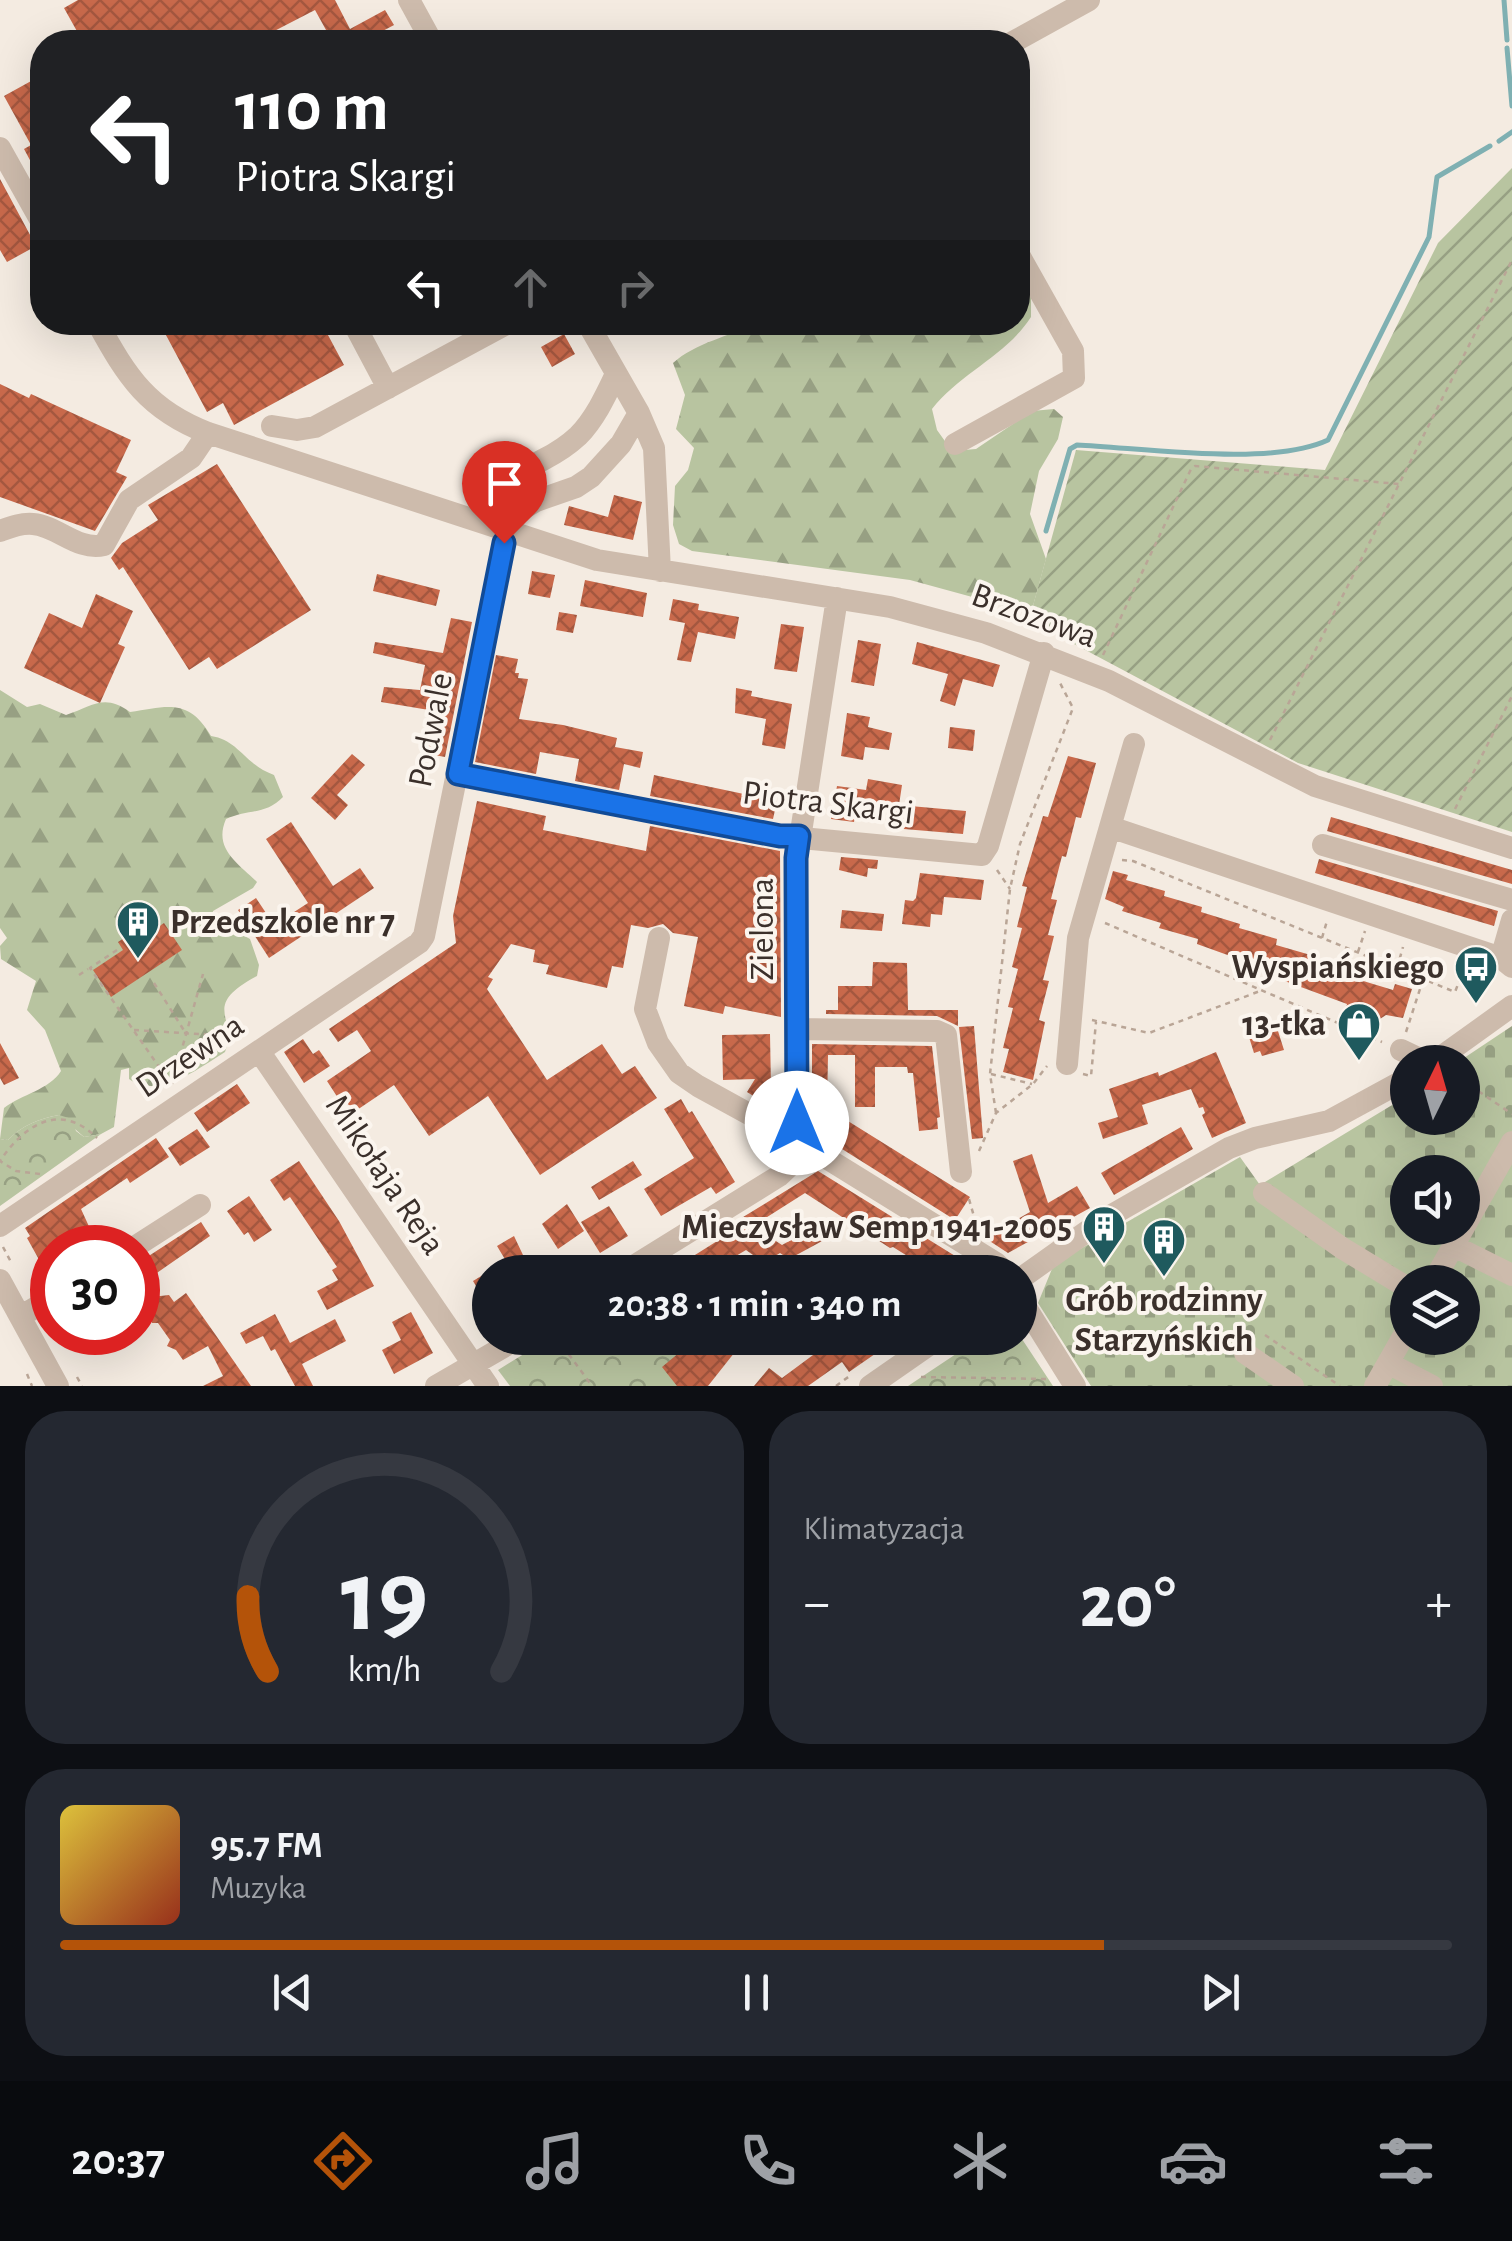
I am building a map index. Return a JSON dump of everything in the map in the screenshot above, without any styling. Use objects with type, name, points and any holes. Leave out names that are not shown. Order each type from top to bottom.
[{"type":"street","points":[[409,0],[422,30]]},
{"type":"street","points":[[1030,33],[1089,0]]},
{"type":"street","points":[[0,148],[30,202]]},
{"type":"street","points":[[955,444],[1074,378],[1074,352],[1030,274]]},
{"type":"street","name":"Brzozowa","points":[[104,335],[141,392],[165,412],[208,433],[508,523],[597,560],[926,615],[1049,663],[1093,674],[1329,791],[1512,848]]},
{"type":"street","points":[[360,335],[388,388]]},
{"type":"street","points":[[272,426],[306,430],[486,335]]},
{"type":"street","points":[[594,335],[639,413],[654,448],[660,571]]},
{"type":"street","name":"Podwale","points":[[419,943],[426,931],[508,523],[522,475],[578,435],[616,374]]},
{"type":"street","points":[[508,523],[536,501],[592,477],[621,444],[639,413]]},
{"type":"street","points":[[0,531],[38,524],[87,546],[104,545],[130,500],[191,458],[208,433]]},
{"type":"street","name":"Zielona","points":[[802,1143],[797,1123],[799,836],[837,598]]},
{"type":"street","name":"Piotra Skargi","points":[[458,774],[780,836],[977,855],[986,852],[1049,663]]},
{"type":"street","points":[[1058,1062],[1072,1015],[1078,938],[1134,744]]},
{"type":"street","points":[[1110,827],[1506,962],[1512,920]]},
{"type":"street","points":[[1323,845],[1512,900]]},
{"type":"street","points":[[659,938],[645,1009],[658,1043],[680,1073],[983,1255]]},
{"type":"street","name":"Drzewna","points":[[0,1226],[419,943]]},
{"type":"street","points":[[1458,1045],[1512,1006]]},
{"type":"street","points":[[797,1030],[938,1031],[946,1036],[961,1172]]},
{"type":"street","name":"Mikołaja Reja","points":[[260,1051],[488,1386]]},
{"type":"street","points":[[1037,1267],[1103,1220],[1229,1148],[1255,1138],[1329,1122],[1390,1088]]},
{"type":"street","points":[[1443,1265],[1512,1142]]},
{"type":"street","points":[[651,1255],[779,1176],[797,1159],[802,1143]]},
{"type":"street","points":[[1264,1193],[1390,1277]]},
{"type":"street","points":[[160,1230],[200,1205]]},
{"type":"street","points":[[1454,1246],[1512,1275]]},
{"type":"street","points":[[2,1286],[58,1386]]},
{"type":"street","points":[[21,1316],[30,1311]]},
{"type":"street","points":[[1037,1331],[1064,1383]]},
{"type":"street","points":[[1245,1353],[1292,1386]]},
{"type":"street","points":[[436,1386],[491,1355]]},
{"type":"street","points":[[870,1386],[915,1355]]},
{"type":"street","points":[[1375,1386],[1393,1355]]},
{"type":"street","points":[[1388,1363],[1432,1386]]},
{"type":"path","points":[[1261,759],[1512,260]]},
{"type":"path","points":[[1093,674],[1195,466],[1400,484]]},
{"type":"path","points":[[961,1172],[986,1139],[996,1113],[990,1074],[1007,906],[1016,860],[1073,708],[1049,663]]},
{"type":"path","points":[[1446,828],[1512,696]]},
{"type":"path","points":[[1112,860],[1133,861],[1174,876],[1455,992],[1464,968]]},
{"type":"path","points":[[1085,914],[1390,1045]]},
{"type":"path","points":[[1322,939],[1330,914]]},
{"type":"path","points":[[1358,954],[1367,925]]},
{"type":"path","points":[[1396,970],[1405,939]]},
{"type":"path","points":[[79,975],[117,950]]},
{"type":"path","points":[[90,968],[176,1091]]},
{"type":"path","points":[[172,1085],[203,974]]},
{"type":"path","points":[[1403,1045],[1423,981]]},
{"type":"path","points":[[154,983],[186,1033]]},
{"type":"path","points":[[1072,1015],[1149,1033],[1262,990]]},
{"type":"path","points":[[132,1030],[230,1036]]},
{"type":"path","points":[[996,1113],[1058,1062]]},
{"type":"path","points":[[990,1074],[1033,1084]]},
{"type":"path","points":[[1480,1092],[1512,1114]]},
{"type":"path","points":[[51,1177],[16,1170],[0,1161],[22,1132],[48,1121],[67,1120],[79,1124],[102,1143]]},
{"type":"path","points":[[969,1200],[980,1238]]},
{"type":"path","points":[[1265,1335],[1340,1386]]},
{"type":"path","points":[[569,1355],[592,1386]]},
{"type":"path","points":[[912,1377],[1064,1383]]},
{"type":"path","points":[[972,1386],[973,1378]]},
{"type":"green space","points":[[1512,168],[1512,832],[1298,763],[1029,620],[1076,450],[1325,470],[1438,243]]},
{"type":"green space","points":[[727,335],[1017,335],[932,409],[937,430],[952,451],[976,449],[1032,411],[1054,409],[1063,417],[1058,439],[1039,471],[1030,514],[1046,559],[1031,613],[910,580],[692,551],[679,544],[673,525],[675,486],[688,470],[694,448],[676,429],[685,395],[673,363]]},
{"type":"green space","points":[[0,690],[27,707],[40,704],[66,715],[105,702],[130,712],[167,707],[186,710],[211,736],[229,742],[274,775],[283,797],[263,809],[226,819],[223,830],[230,855],[257,882],[213,911],[211,920],[216,928],[230,928],[250,939],[259,965],[257,976],[229,996],[225,1004],[225,1052],[166,1084],[141,1085],[129,1079],[129,1068],[121,1070],[114,1127],[101,1134],[84,1137],[59,1115],[31,1123],[8,1140],[0,1139],[4,1108],[50,1083],[61,1071],[45,1030],[27,1010],[36,981],[1,959],[0,946],[7,938],[0,928]]},
{"type":"green space","points":[[1512,1026],[1512,1386],[1091,1386],[1038,1303],[1054,1264],[1240,1157],[1260,1185],[1390,1106],[1390,1135],[1480,1135],[1480,1047]]},
{"type":"green space","points":[[59,1115],[72,1119],[76,1131],[84,1137],[101,1134],[0,1206],[0,1139],[8,1140],[31,1123]]},
{"type":"green space","points":[[522,1355],[678,1355],[678,1386],[510,1386],[498,1370]]},
{"type":"green space","points":[[954,1355],[1033,1355],[1053,1386],[908,1386]]},
{"type":"building","points":[[78,0],[335,0],[350,29],[385,10],[394,25],[385,30],[326,30],[315,10],[276,30],[76,30],[64,8]]},
{"type":"building","points":[[30,82],[30,143],[4,96]]},
{"type":"building","points":[[0,179],[30,235],[30,249],[7,262],[0,250]]},
{"type":"building","points":[[166,335],[328,335],[344,365],[234,425],[223,403],[207,412]]},
{"type":"building","points":[[565,335],[575,354],[552,367],[541,347]]},
{"type":"building","points":[[0,384],[131,440],[116,472],[127,477],[95,531],[0,497]]},
{"type":"building","points":[[217,464],[311,610],[217,669],[209,657],[189,670],[123,567],[119,570],[111,558],[122,543],[158,520],[148,505]]},
{"type":"building","points":[[614,495],[642,502],[633,540],[564,525],[569,506],[608,517]]},
{"type":"building","points":[[532,571],[555,575],[550,598],[528,594]]},
{"type":"building","points":[[377,574],[440,590],[436,606],[373,591]]},
{"type":"building","points":[[585,580],[647,593],[643,617],[580,606]]},
{"type":"building","points":[[96,594],[133,611],[118,644],[125,647],[100,703],[24,668],[49,613],[82,628]]},
{"type":"building","points":[[673,599],[699,604],[698,610],[739,617],[735,639],[698,632],[691,662],[677,660],[685,623],[669,620]]},
{"type":"building","points":[[559,612],[577,615],[573,633],[556,630]]},
{"type":"building","points":[[451,618],[472,622],[445,757],[424,753],[429,710],[381,702],[384,687],[420,690],[425,665],[373,653],[375,642],[443,653]]},
{"type":"building","points":[[781,624],[804,627],[797,672],[774,669]]},
{"type":"building","points":[[858,640],[881,644],[874,686],[851,682]]},
{"type":"building","points":[[917,642],[1000,665],[993,687],[963,679],[955,706],[940,701],[948,674],[912,664]]},
{"type":"building","points":[[496,655],[518,659],[515,673],[519,673],[518,678],[528,679],[519,719],[617,738],[615,747],[643,752],[640,768],[624,764],[619,790],[575,781],[579,759],[540,752],[536,774],[475,762]]},
{"type":"building","points":[[736,688],[752,691],[751,696],[792,704],[785,749],[762,745],[766,719],[735,713]]},
{"type":"building","points":[[847,713],[870,717],[868,727],[892,733],[889,750],[865,747],[863,760],[841,756]]},
{"type":"building","points":[[950,727],[975,730],[973,751],[948,748]]},
{"type":"building","points":[[352,754],[365,765],[337,795],[348,805],[335,820],[311,798]]},
{"type":"building","points":[[1068,756],[1096,763],[1081,818],[1076,817],[1066,857],[1062,856],[1051,899],[1057,900],[1048,935],[1054,936],[1043,980],[1049,981],[1039,1020],[1045,1022],[1033,1080],[1003,1072],[1009,1049],[1003,1048],[1018,969],[1012,967],[1022,928],[1017,927],[1027,887],[1022,886],[1043,816],[1048,817]]},
{"type":"building","points":[[654,775],[777,801],[773,819],[650,796]]},
{"type":"building","points":[[868,779],[902,785],[899,805],[966,811],[963,834],[892,828],[893,811],[857,806],[854,822],[831,819],[837,786],[866,790]]},
{"type":"building","points":[[477,801],[546,816],[543,830],[646,851],[650,826],[780,851],[781,1017],[725,1006],[723,1014],[684,1006],[698,937],[673,933],[663,924],[648,928],[631,925],[623,968],[612,966],[607,988],[546,974],[549,965],[533,962],[535,950],[511,944],[488,977],[493,979],[487,989],[547,1080],[602,1044],[622,1074],[635,1066],[657,1098],[540,1175],[488,1096],[429,1136],[394,1085],[357,1110],[338,1098],[327,1081],[371,1051],[357,1030],[338,1042],[329,1029],[456,943],[453,916]]},
{"type":"building","points":[[1331,817],[1512,870],[1512,884],[1327,831]]},
{"type":"building","points":[[291,822],[333,886],[360,868],[374,888],[269,958],[238,910],[256,898],[274,925],[308,903],[266,839]]},
{"type":"building","points":[[841,857],[878,860],[877,869],[868,868],[867,877],[839,870]]},
{"type":"building","points":[[1319,859],[1498,911],[1494,926],[1315,873]]},
{"type":"building","points":[[1113,871],[1128,875],[1126,880],[1165,891],[1164,896],[1202,907],[1201,912],[1240,924],[1239,928],[1277,939],[1276,945],[1314,956],[1313,961],[1351,972],[1350,977],[1393,990],[1395,984],[1412,989],[1403,1018],[1386,1015],[1380,1019],[1346,1009],[1347,1004],[1271,976],[1272,971],[1197,944],[1198,939],[1159,928],[1161,923],[1122,911],[1124,907],[1105,899]]},
{"type":"building","points":[[920,873],[984,880],[981,900],[944,897],[942,915],[931,914],[930,927],[902,924],[905,900],[916,898]]},
{"type":"building","points":[[842,910],[884,914],[882,931],[840,928]]},
{"type":"building","name":"Przedszkole nr 7","points":[[164,923],[182,950],[111,997],[93,970],[123,950],[118,942],[133,932],[139,940]]},
{"type":"building","points":[[873,962],[907,963],[908,1010],[958,1010],[958,1026],[937,1016],[826,1014],[826,1010],[838,1010],[838,986],[872,986]]},
{"type":"building","points":[[974,1026],[983,1138],[972,1139],[959,1027]]},
{"type":"building","points":[[1277,1028],[1284,1050],[1262,1056],[1260,1051],[1254,1053],[1249,1037]]},
{"type":"building","points":[[770,1034],[771,1088],[763,1102],[747,1092],[755,1079],[723,1080],[722,1035]]},
{"type":"building","points":[[303,1039],[313,1054],[319,1050],[330,1066],[304,1083],[284,1052]]},
{"type":"building","points":[[0,1043],[19,1078],[4,1085],[0,1078]]},
{"type":"building","points":[[812,1044],[932,1046],[938,1129],[919,1131],[913,1073],[908,1073],[907,1067],[875,1067],[875,1107],[855,1107],[855,1055],[828,1055],[827,1108],[970,1197],[955,1220],[815,1132]]},
{"type":"building","points":[[1216,1052],[1246,1123],[1212,1138],[1202,1115],[1203,1107],[1199,1108],[1191,1089],[1142,1105],[1148,1124],[1103,1139],[1098,1123],[1118,1117],[1109,1089],[1158,1072],[1159,1076]]},
{"type":"building","points":[[237,1084],[250,1103],[207,1132],[194,1113]]},
{"type":"building","points":[[681,1099],[735,1182],[716,1194],[711,1187],[661,1216],[644,1189],[694,1158],[664,1109]]},
{"type":"building","points":[[1181,1127],[1193,1149],[1114,1195],[1101,1173]]},
{"type":"building","points":[[197,1129],[210,1147],[180,1166],[168,1148]]},
{"type":"building","points":[[156,1138],[169,1157],[130,1183],[127,1178],[81,1209],[88,1225],[30,1225],[30,1236],[25,1228]]},
{"type":"building","points":[[1032,1154],[1048,1203],[1077,1186],[1090,1208],[1008,1253],[985,1238],[1030,1212],[1013,1161]]},
{"type":"building","points":[[299,1161],[339,1221],[374,1286],[327,1310],[317,1291],[338,1280],[332,1270],[337,1267],[290,1197],[284,1201],[270,1180]]},
{"type":"building","points":[[633,1161],[642,1175],[599,1200],[591,1187]]},
{"type":"building","points":[[818,1171],[954,1255],[906,1255],[805,1193],[753,1226],[782,1245],[826,1221],[837,1233],[796,1255],[753,1255],[746,1250],[738,1255],[695,1255],[741,1226],[735,1222]]},
{"type":"building","points":[[249,1196],[272,1230],[254,1242],[227,1211]]},
{"type":"building","points":[[567,1204],[584,1231],[558,1249],[542,1224]]},
{"type":"building","points":[[609,1206],[628,1236],[600,1253],[581,1222]]},
{"type":"building","points":[[201,1222],[210,1236],[160,1271],[160,1249]]},
{"type":"building","points":[[514,1236],[523,1255],[502,1255],[497,1246]]},
{"type":"building","points":[[186,1293],[251,1386],[203,1386],[223,1376],[208,1346],[183,1360],[167,1346],[170,1340],[160,1326],[160,1296],[169,1295],[174,1302]]},
{"type":"building","points":[[411,1312],[433,1353],[394,1374],[382,1350],[401,1340],[392,1322]]},
{"type":"building","points":[[275,1314],[290,1343],[335,1319],[346,1341],[302,1364],[313,1386],[295,1386],[275,1349],[271,1351],[263,1336],[246,1344],[240,1333]]},
{"type":"building","points":[[676,1355],[733,1355],[708,1386],[677,1386],[662,1367]]},
{"type":"building","points":[[813,1355],[874,1355],[849,1372],[842,1362],[808,1386],[754,1386],[769,1368],[782,1378]]},
{"type":"waterway","points":[[1504,0],[1507,40]]},
{"type":"waterway","points":[[1507,48],[1512,106]]},
{"type":"waterway","points":[[1499,141],[1512,132]]},
{"type":"waterway","points":[[1046,531],[1070,449],[1077,445],[1241,454],[1274,453],[1328,440],[1429,237],[1437,177],[1490,146]]},
{"type":"place","name":"Przedszkole nr 7","points":[[138,960]]},
{"type":"place","name":"Wyspiańskiego","points":[[1476,1005]]},
{"type":"place","name":"13-tka","points":[[1359,1062]]},
{"type":"place","name":"Mieczysław Semp 1941-2005","points":[[1104,1265]]},
{"type":"place","name":"Grób rodzinny Starzyńskich","points":[[1164,1278]]},
{"type":"route","points":[[504,543],[458,774],[780,836],[799,836],[797,1123]]}]
